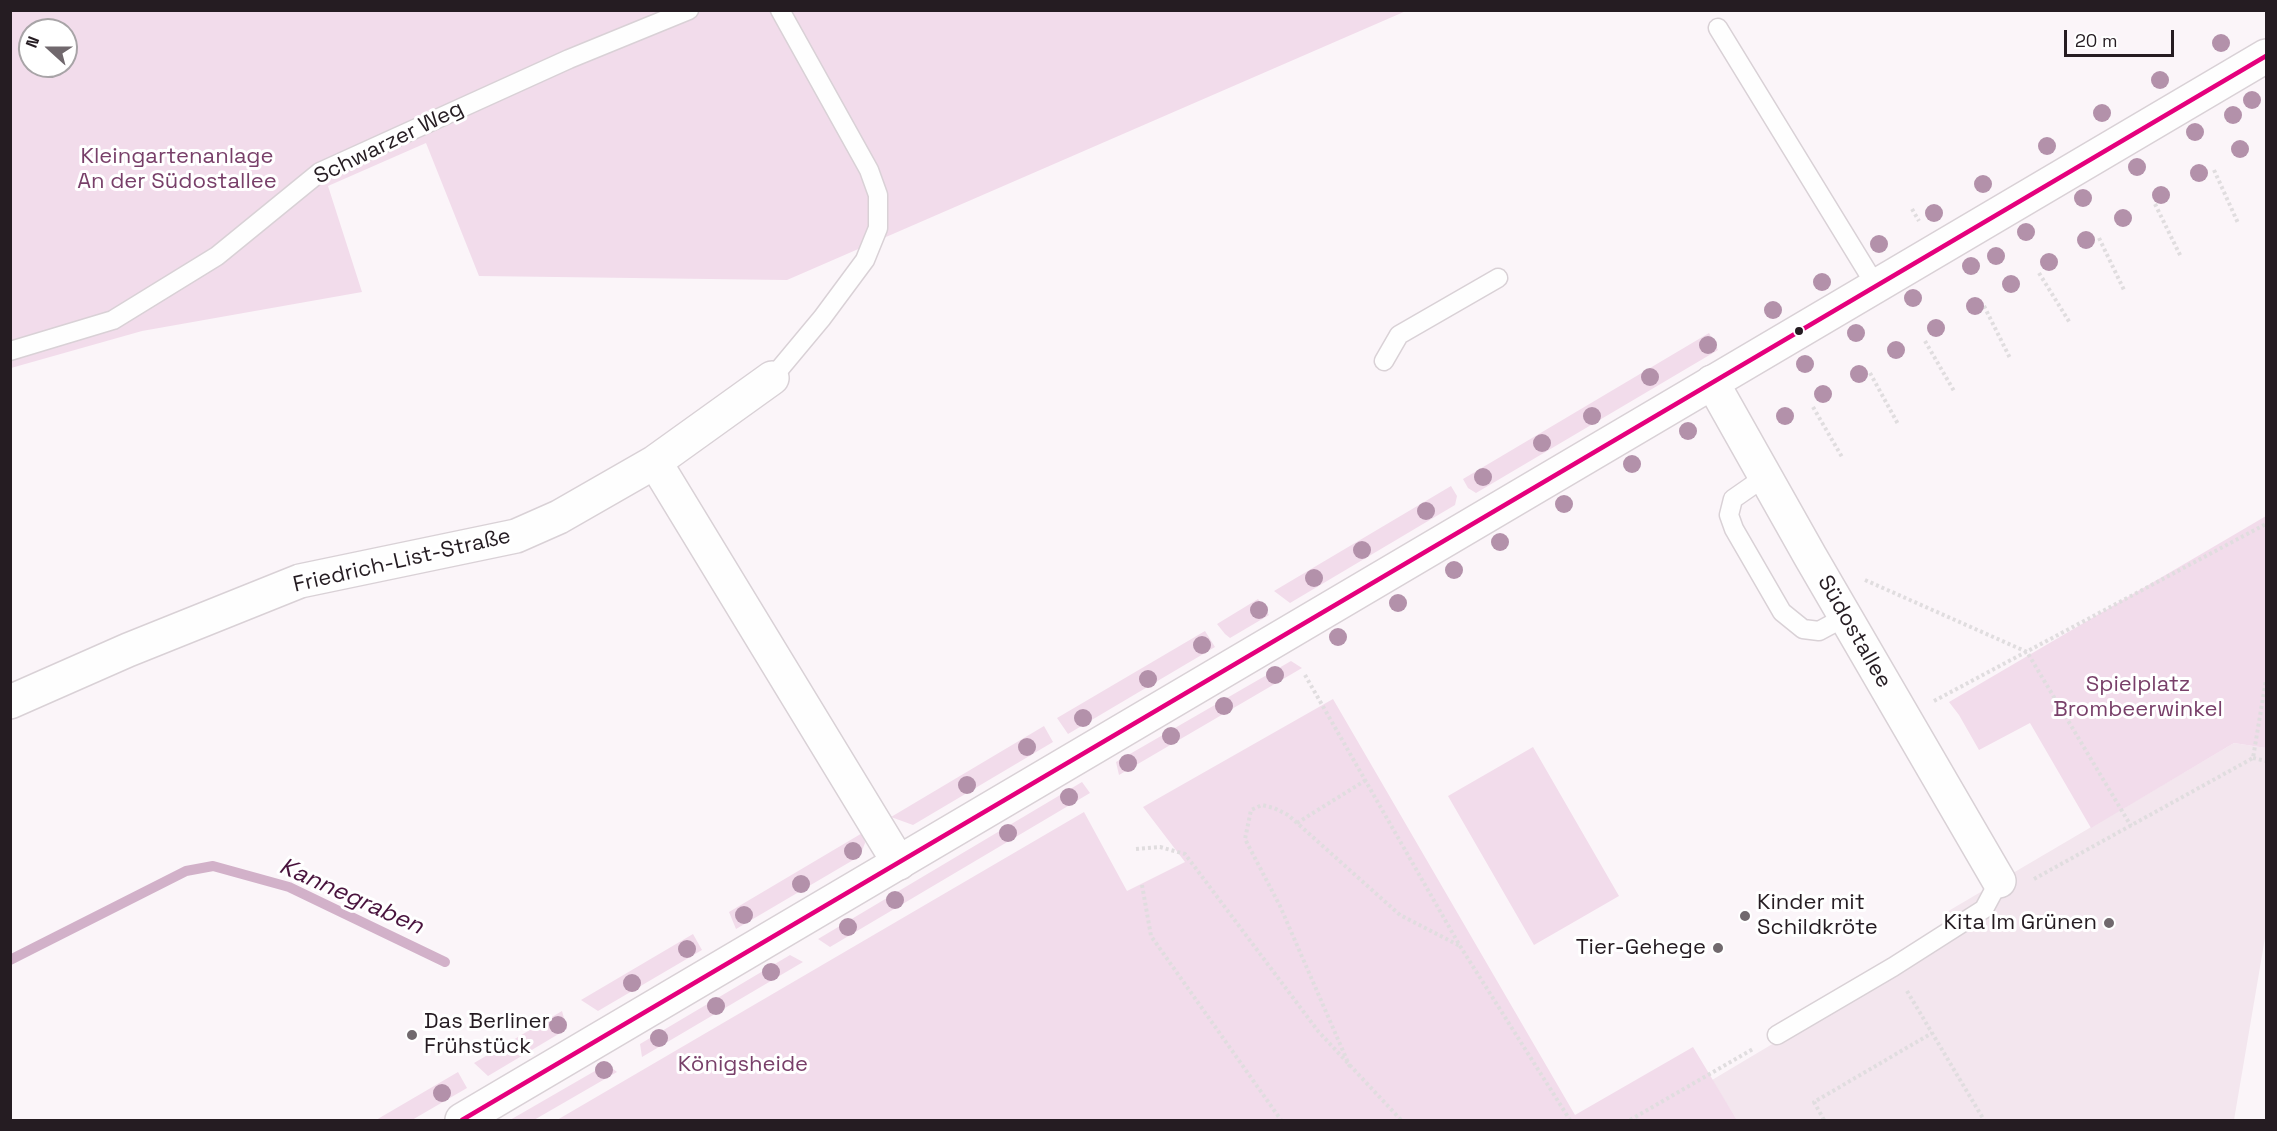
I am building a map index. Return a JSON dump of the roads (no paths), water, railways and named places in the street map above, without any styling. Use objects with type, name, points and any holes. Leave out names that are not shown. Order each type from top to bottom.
[{"type":"street","points":[[462,1120],[2266,56]]},
{"type":"street","name":"Friedrich-List-Straße","points":[[10,702],[128,650],[300,581],[516,536],[559,517],[655,462],[771,378]]},
{"type":"street","name":"Südostallee","points":[[1712,382],[1845,617],[1999,881]]},
{"type":"street","points":[[655,462],[899,863]]},
{"type":"lane","name":"Schwarzer Weg","points":[[10,351],[113,320],[217,256],[320,172],[569,59],[689,10]]},
{"type":"lane","name":"Friedrich-List-Straße","points":[[771,378],[822,318],[865,260],[878,228],[878,195],[869,170],[780,10]]},
{"type":"lane","points":[[1718,28],[1876,286]]},
{"type":"lane","points":[[1384,361],[1399,335],[1498,278]]},
{"type":"lane","points":[[1766,476],[1733,499],[1729,514],[1734,529],[1782,612],[1803,629],[1819,631],[1845,617]]},
{"type":"lane","points":[[1777,1035],[1893,967],[1984,909],[1999,881]]},
{"type":"waterway","name":"Kannegraben","points":[[10,960],[186,871],[213,866],[289,887],[445,962]]},
{"type":"place","name":"Kinder mit Schildkröte","points":[[1745,916]]},
{"type":"place","name":"Kita Im Grünen","points":[[2109,923]]},
{"type":"place","name":"Tier-Gehege","points":[[1718,948]]},
{"type":"place","name":"Das Berliner Frühstück","points":[[412,1035]]},
{"type":"park label","name":"Kleingartenanlage An der Südostallee","points":[[177,170]]},
{"type":"park label","name":"Spielplatz Brombeerwinkel","points":[[2138,698]]},
{"type":"park label","name":"Königsheide","points":[[743,1065]]}]
